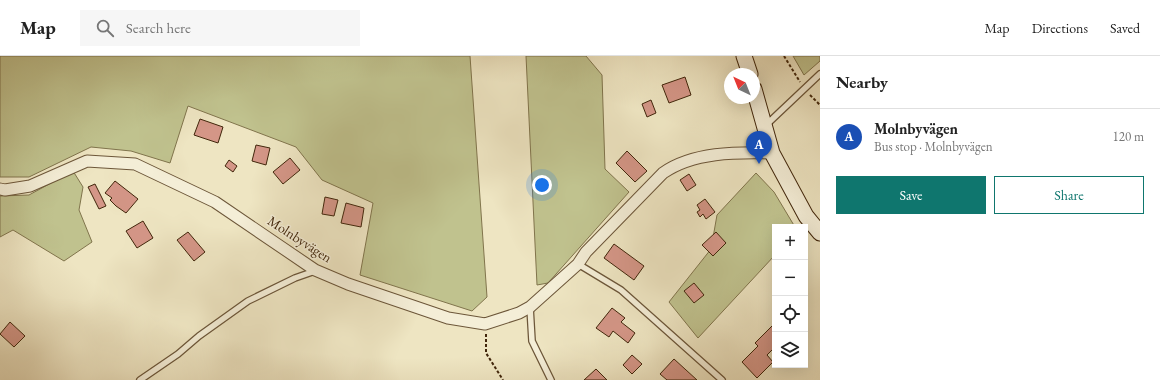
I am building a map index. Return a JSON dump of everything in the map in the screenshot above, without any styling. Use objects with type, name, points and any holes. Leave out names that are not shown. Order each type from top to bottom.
[{"type":"main road","points":[[744,56],[748,68]]},
{"type":"main road","points":[[758,104],[772,153],[806,216],[820,233]]},
{"type":"street","name":"Molnbyvägen","points":[[0,188],[5,190],[30,186],[87,161],[135,164],[215,202],[316,270],[348,284],[448,318],[485,324],[519,313],[530,307],[578,264],[586,252],[663,173],[674,166],[687,161],[715,156],[746,152],[772,153]]},
{"type":"lane","points":[[765,126],[820,74]]},
{"type":"lane","points":[[578,264],[620,290],[722,380]]},
{"type":"lane","points":[[140,380],[248,302],[295,278],[316,270]]},
{"type":"lane","points":[[530,307],[532,341],[552,380]]},
{"type":"path","points":[[485,324],[486,353],[503,380]]},
{"type":"green space","points":[[0,56],[470,56],[487,297],[472,311],[360,275],[373,203],[322,180],[296,147],[188,106],[170,163],[131,151],[91,147],[29,177],[0,177]]},
{"type":"green space","points":[[526,56],[586,56],[602,75],[605,169],[629,192],[548,283],[537,285]]},
{"type":"green space","points":[[793,56],[820,56],[820,61],[804,75]]},
{"type":"green space","points":[[73,171],[83,187],[79,210],[92,242],[64,261],[13,230],[0,237],[0,196],[29,195]]},
{"type":"green space","points":[[756,173],[774,192],[793,224],[772,224],[772,258],[698,338],[669,302],[711,249],[717,215]]},
{"type":"building","points":[[685,77],[691,95],[669,103],[662,85]]},
{"type":"building","points":[[651,100],[656,113],[647,117],[642,104]]},
{"type":"building","points":[[200,119],[223,127],[218,143],[194,135]]},
{"type":"building","points":[[256,145],[270,148],[266,165],[252,161]]},
{"type":"building","points":[[627,151],[647,171],[635,182],[616,163]]},
{"type":"building","points":[[290,158],[300,170],[283,184],[273,172]]},
{"type":"building","points":[[229,160],[237,166],[233,172],[225,166]]},
{"type":"building","points":[[689,174],[696,185],[687,191],[680,180]]},
{"type":"building","points":[[115,181],[138,199],[126,213],[116,206],[110,200],[112,198],[105,193]]},
{"type":"building","points":[[95,184],[106,206],[99,209],[88,187]]},
{"type":"building","points":[[325,197],[338,200],[334,216],[322,214]]},
{"type":"building","points":[[705,199],[715,212],[706,219],[703,214],[700,217],[697,212],[700,210],[697,205]]},
{"type":"building","points":[[346,203],[364,208],[361,227],[341,223]]},
{"type":"building","points":[[143,221],[153,238],[137,248],[126,231]]},
{"type":"building","points":[[188,232],[205,252],[194,261],[177,240]]},
{"type":"building","points":[[716,232],[726,243],[713,256],[702,245]]},
{"type":"building","points":[[614,244],[644,266],[634,280],[604,258]]},
{"type":"building","points":[[694,283],[704,295],[694,303],[684,291]]},
{"type":"building","points":[[612,308],[625,318],[621,322],[635,333],[628,343],[613,331],[609,337],[596,328]]},
{"type":"building","points":[[10,322],[25,336],[14,347],[0,334]]},
{"type":"building","points":[[772,326],[772,350],[767,355],[772,363],[757,378],[742,362],[758,346],[755,343]]},
{"type":"building","points":[[632,355],[642,364],[632,374],[623,365]]},
{"type":"building","points":[[674,359],[697,380],[667,380],[660,374]]},
{"type":"building","points":[[596,369],[607,380],[584,380]]},
{"type":"place","name":"Molnbyvägen","points":[[759,164]]}]
